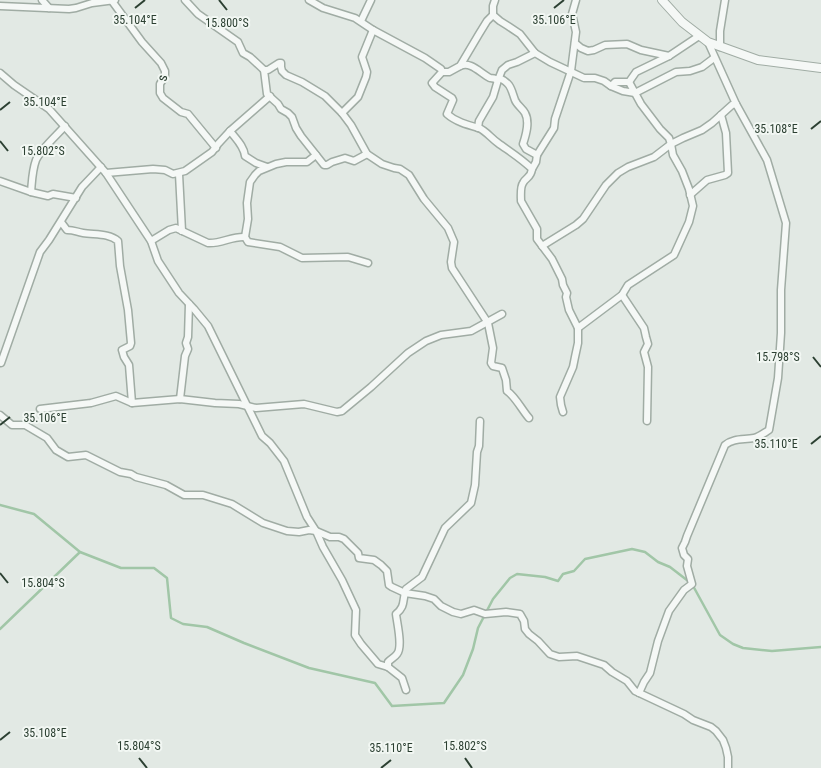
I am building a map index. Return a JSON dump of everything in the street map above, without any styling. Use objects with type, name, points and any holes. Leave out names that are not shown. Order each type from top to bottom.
[{"type":"street","points":[[42,0],[49,8]]},
{"type":"street","points":[[185,0],[198,14],[238,42],[243,53],[264,70],[267,94],[278,104],[280,109],[292,117],[296,128],[320,161],[327,165],[345,158],[354,161],[367,154]]},
{"type":"street","points":[[309,0],[323,8],[361,21],[373,30],[425,58],[441,69],[442,72]]},
{"type":"street","points":[[361,21],[371,0]]},
{"type":"street","points":[[460,66],[493,15],[495,0]]},
{"type":"street","points":[[564,412],[560,397],[576,357],[578,328],[569,310],[567,293],[562,279],[552,259],[537,239],[537,230],[520,198],[523,182],[531,175],[537,155],[554,128],[555,118],[571,72],[576,32],[572,14],[576,0]]},
{"type":"street","points":[[720,47],[720,31],[725,0]]},
{"type":"street","points":[[0,6],[76,8],[92,3],[114,1]]},
{"type":"street","name":"s","points":[[114,1],[142,42],[161,63],[165,71],[165,76],[160,84],[160,93],[163,98],[181,112],[188,114],[216,148]]},
{"type":"street","points":[[666,1],[682,22],[708,42],[758,60],[821,68]]},
{"type":"street","points":[[493,15],[520,34],[535,52],[550,62],[584,78],[595,78],[623,91],[635,94],[676,72],[690,71],[714,58]]},
{"type":"street","points":[[342,113],[358,97],[366,77],[367,72],[362,57],[373,30]]},
{"type":"street","points":[[629,82],[636,72],[669,56],[699,36]]},
{"type":"street","points":[[639,693],[650,673],[658,641],[669,611],[684,590],[692,584],[687,566],[688,559],[684,555],[682,548],[725,445],[731,440],[760,436],[769,430],[778,378],[781,290],[786,224],[767,160],[736,104],[708,42]]},
{"type":"street","points":[[575,43],[588,51],[605,45],[627,44],[641,50],[669,56]]},
{"type":"street","points":[[478,128],[479,121],[493,97],[502,70],[508,65],[535,52]]},
{"type":"street","points":[[264,70],[268,70],[279,63],[286,75],[325,96],[352,125],[367,154],[382,164],[400,169],[409,176],[424,199],[448,228],[454,242],[452,268],[488,323],[493,348],[491,363],[493,366],[502,368],[507,391],[512,394],[529,418]]},
{"type":"street","points":[[532,168],[487,133],[451,118],[447,114],[453,100],[452,98],[432,83],[442,72],[450,72],[463,64],[489,78],[504,80],[513,91],[515,101],[526,114],[524,144],[526,149],[537,155]]},
{"type":"street","points":[[0,73],[14,85],[50,109],[106,172],[151,241],[158,262],[179,293],[211,330],[262,436],[284,461],[307,517],[342,580],[356,610],[355,635],[378,664],[388,667],[402,678],[406,690]]},
{"type":"street","points":[[611,86],[615,82],[629,82]]},
{"type":"street","points":[[578,328],[622,294],[628,285],[674,255],[688,222],[692,206],[682,171],[673,155],[668,138],[635,94],[629,82]]},
{"type":"street","points":[[106,172],[153,169],[179,174],[212,152],[230,131],[270,96]]},
{"type":"street","points":[[542,246],[583,219],[606,185],[618,173],[654,157],[671,144],[702,130],[732,105],[736,104]]},
{"type":"street","points":[[690,195],[707,180],[725,176],[728,173],[726,133],[721,115]]},
{"type":"street","points":[[31,192],[33,172],[37,158],[65,126]]},
{"type":"street","points":[[230,131],[242,146],[245,156],[267,167]]},
{"type":"street","points":[[316,155],[307,162],[286,162],[259,171],[250,182],[245,237],[248,242],[280,247],[302,258],[348,257],[368,263]]},
{"type":"street","points":[[1,363],[40,252],[82,187],[100,167]]},
{"type":"street","points":[[179,174],[182,231]]},
{"type":"street","points":[[0,181],[48,196],[53,194],[76,198]]},
{"type":"street","points":[[61,222],[67,230],[110,236],[118,241],[131,343],[130,346],[122,350],[129,365],[132,403]]},
{"type":"street","points":[[151,241],[176,228],[208,243],[233,237],[245,237]]},
{"type":"street","points":[[622,294],[644,328],[648,344],[644,352],[648,367],[647,421]]},
{"type":"street","points":[[180,399],[185,356],[188,349],[186,343],[188,338],[189,304]]},
{"type":"street","points":[[40,409],[91,403],[116,396],[132,403],[180,399],[239,404],[256,408],[304,404],[337,412],[342,411],[408,353],[426,341],[441,335],[472,331],[502,314]]},
{"type":"street","points":[[0,415],[12,425],[25,425],[47,438],[56,450],[68,456],[86,455],[110,468],[166,485],[184,494],[203,495],[232,504],[263,523],[287,531],[299,532],[310,530],[330,537],[344,539],[358,553],[359,558],[374,560],[387,571],[390,585],[405,592],[434,599],[446,609],[461,614],[474,610],[485,614],[506,612],[520,614],[524,620],[525,629],[550,654],[559,657],[577,656],[604,665],[627,681],[639,693],[711,727],[723,740],[728,758],[728,768]]},
{"type":"street","points":[[388,667],[388,662],[398,654],[399,634],[396,614],[401,610],[406,589],[422,577],[445,528],[470,503],[475,485],[480,421]]},
{"type":"waterway","points":[[0,505],[34,514],[80,552],[121,568],[154,568],[167,578],[171,618],[183,624],[207,627],[309,668],[375,683],[392,706],[444,703],[463,675],[473,649],[478,628],[493,599],[510,578],[517,574],[545,577],[558,581],[563,574],[574,571],[585,559],[632,549],[645,552],[658,562],[670,567],[692,584],[720,635],[733,644],[743,648],[772,651],[821,647]]},
{"type":"waterway","points":[[0,629],[80,552]]}]
